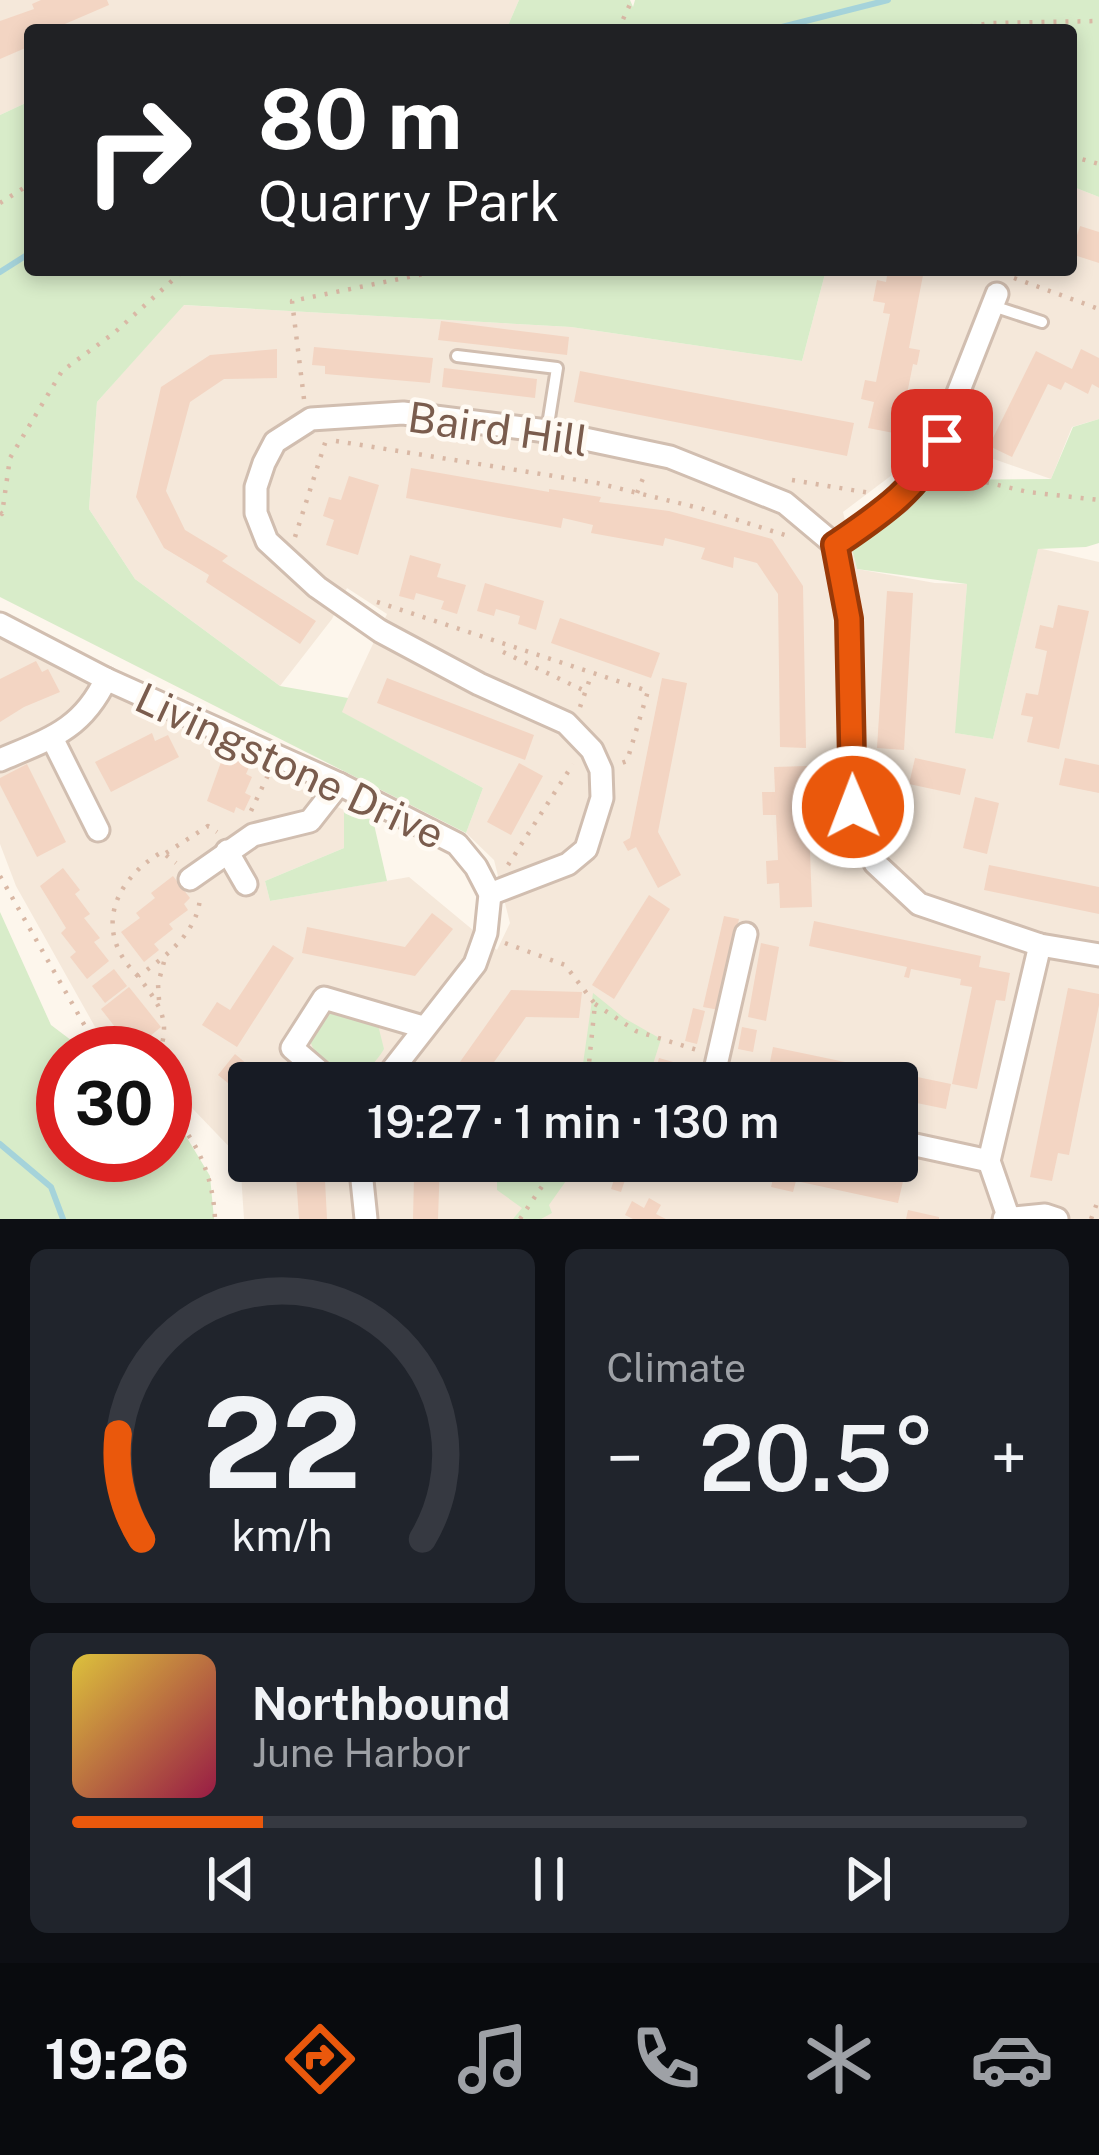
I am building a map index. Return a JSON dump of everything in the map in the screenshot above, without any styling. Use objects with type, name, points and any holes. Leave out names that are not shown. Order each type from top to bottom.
[{"type":"street","points":[[995,300],[928,469],[898,501],[835,545],[849,619],[853,807],[875,863],[919,904],[1040,945],[1099,955]]},
{"type":"street","name":"Baird Hill","points":[[311,419],[403,413],[547,431],[670,457],[785,503],[835,545]]},
{"type":"street","points":[[311,419],[275,442],[256,487],[256,513],[267,541],[317,587],[400,642],[579,736],[601,770],[602,798],[586,849],[568,863],[497,891],[475,964],[397,1062]]},
{"type":"street","name":"Livingstone Drive","points":[[0,624],[106,679],[458,844],[497,891]]},
{"type":"street","points":[[0,760],[52,738],[93,706],[106,679]]},
{"type":"street","points":[[52,738],[98,830]]},
{"type":"street","points":[[190,880],[253,835],[310,820],[338,784]]},
{"type":"street","points":[[232,848],[246,884]]},
{"type":"street","points":[[717,1062],[746,934]]},
{"type":"street","points":[[1040,945],[989,1161],[1006,1218],[1045,1215],[1057,1219]]},
{"type":"street","points":[[308,1062],[292,1048],[324,998],[423,1027]]},
{"type":"street","points":[[918,1146],[989,1161]]},
{"type":"street","points":[[362,1182],[366,1219]]},
{"type":"lane","points":[[995,300],[1042,322]]},
{"type":"lane","points":[[457,356],[557,368],[547,431]]},
{"type":"path","points":[[985,24],[1099,21]]},
{"type":"path","points":[[0,512],[10,458],[62,371],[114,333],[177,276]]},
{"type":"path","points":[[311,419],[300,387],[292,301],[405,276]]},
{"type":"path","points":[[288,560],[326,439],[597,483],[703,508],[804,542],[835,545]]},
{"type":"path","points":[[928,469],[1028,492],[1099,500]]},
{"type":"path","points":[[778,478],[898,501]]},
{"type":"path","points":[[349,610],[374,601],[648,692],[627,761],[601,770]]},
{"type":"path","points":[[503,652],[585,691]]},
{"type":"path","points":[[532,653],[533,666]]},
{"type":"path","points":[[497,891],[579,736],[592,673]]},
{"type":"path","points":[[251,808],[264,783]]},
{"type":"path","points":[[159,1006],[114,945],[116,904],[138,866],[208,826],[232,848]]},
{"type":"path","points":[[138,976],[166,956],[199,914],[201,898],[166,853]]},
{"type":"path","points":[[0,876],[85,1026]]},
{"type":"path","points":[[486,933],[565,965],[595,1004],[635,1031],[718,1058]]},
{"type":"path","points":[[165,1026],[158,984],[166,956]]},
{"type":"path","points":[[589,1062],[595,1004]]},
{"type":"path","points":[[192,1140],[210,1176],[215,1219]]},
{"type":"path","points":[[520,1219],[545,1182]]},
{"type":"path","points":[[1090,1219],[1099,1198]]},
{"type":"shaded area","points":[[0,0],[519,0],[509,24],[24,24],[24,104],[0,115]]},
{"type":"shaded area","points":[[1077,188],[1099,197],[1099,419],[1072,427],[1051,479],[922,434],[896,472],[843,512],[857,569],[967,584],[956,733],[993,739],[1038,548],[1099,562],[1099,1219],[244,1219],[242,1182],[918,1182],[918,1062],[228,1062],[228,1146],[192,1108],[192,1026],[95,1026],[16,886],[0,844],[0,631],[344,810],[344,848],[265,881],[270,901],[409,877],[497,950],[510,923],[494,860],[466,833],[483,788],[341,712],[387,614],[347,588],[332,619],[280,686],[135,579],[89,509],[97,402],[183,305],[571,327],[802,361],[824,276],[1077,276]]},
{"type":"green space","points":[[519,0],[630,0],[633,7],[635,0],[1099,0],[1099,197],[1077,188],[1077,24],[509,24]]},
{"type":"green space","points":[[24,104],[24,276],[824,276],[802,361],[571,327],[184,305],[97,402],[89,509],[135,579],[280,686],[348,698],[342,712],[483,788],[466,833],[0,597],[0,115]]},
{"type":"green space","points":[[1099,419],[1099,543],[1038,549],[993,739],[955,733],[967,584],[857,569],[851,545],[937,480],[1051,479],[1073,427]]},
{"type":"green space","points":[[344,810],[373,820],[387,881],[270,901],[265,881],[344,848]]},
{"type":"green space","points":[[0,912],[52,1026],[36,1026],[36,1182],[192,1182],[192,1146],[210,1176],[214,1219],[0,1219]]},
{"type":"green space","points":[[593,993],[661,1039],[654,1062],[583,1062]]},
{"type":"green space","points":[[333,1011],[377,1021],[384,1049],[374,1062],[326,1062],[310,1040],[324,1016]]},
{"type":"green space","points":[[497,1182],[565,1182],[549,1205],[552,1213],[541,1219],[513,1219],[522,1208],[497,1190]]},
{"type":"building","points":[[107,0],[109,5],[65,24],[24,24],[24,49],[0,59],[0,21],[34,9],[32,4]]},
{"type":"building","points":[[1080,226],[1099,232],[1099,263],[1077,256]]},
{"type":"building","points":[[887,276],[923,276],[909,348],[920,350],[899,434],[868,428],[874,402],[861,399],[865,380],[876,382],[890,314],[883,313],[885,303],[873,301],[877,280],[886,282]]},
{"type":"building","points":[[441,321],[569,337],[567,355],[438,340]]},
{"type":"building","points":[[314,347],[433,358],[430,383],[325,374],[325,366],[312,365]]},
{"type":"building","points":[[277,349],[277,378],[224,379],[190,402],[166,491],[185,530],[228,556],[222,561],[316,621],[300,644],[206,582],[209,575],[164,548],[136,497],[161,387],[210,355]]},
{"type":"building","points":[[1081,349],[1099,358],[1099,388],[1092,384],[1088,394],[1065,382],[1061,390],[1048,384],[1012,457],[989,446],[1036,351],[1072,369]]},
{"type":"building","points":[[444,368],[537,379],[535,398],[442,387]]},
{"type":"building","points":[[580,371],[854,423],[847,456],[574,402]]},
{"type":"building","points":[[411,468],[601,497],[599,502],[669,511],[772,539],[803,586],[806,748],[780,747],[778,594],[757,563],[734,557],[733,568],[701,559],[705,548],[665,538],[663,546],[591,533],[593,525],[563,518],[561,528],[406,498]]},
{"type":"building","points":[[349,476],[379,485],[358,555],[326,545],[334,520],[323,516],[329,497],[341,500]]},
{"type":"building","points":[[410,555],[441,564],[437,577],[466,585],[457,614],[441,609],[444,601],[416,593],[414,600],[399,596]]},
{"type":"building","points":[[485,583],[544,601],[536,630],[518,624],[520,616],[496,609],[494,616],[477,611]]},
{"type":"building","points":[[887,591],[913,593],[904,750],[877,748]]},
{"type":"building","points":[[1058,605],[1089,611],[1059,749],[1027,742],[1033,717],[1021,715],[1026,693],[1038,695],[1047,651],[1035,648],[1040,625],[1053,628]]},
{"type":"building","points":[[560,618],[660,653],[651,678],[551,643]]},
{"type":"building","points":[[36,661],[42,672],[48,669],[60,692],[0,722],[0,679]]},
{"type":"building","points":[[387,678],[534,735],[525,760],[377,703]]},
{"type":"building","points":[[662,678],[687,683],[658,832],[681,875],[658,888],[636,847],[628,851],[623,842],[630,838]]},
{"type":"building","points":[[152,733],[155,741],[168,735],[179,757],[111,792],[95,762]]},
{"type":"building","points":[[225,751],[251,763],[246,774],[252,777],[245,793],[251,796],[244,811],[236,807],[234,813],[207,801]]},
{"type":"building","points":[[915,758],[966,769],[960,795],[909,784]]},
{"type":"building","points":[[1065,758],[1099,765],[1099,793],[1059,785]]},
{"type":"building","points":[[519,763],[543,776],[511,835],[487,822]]},
{"type":"building","points":[[27,764],[66,842],[37,857],[0,785],[0,778]]},
{"type":"building","points":[[807,766],[812,907],[780,908],[779,883],[767,884],[766,861],[778,860],[776,815],[763,815],[762,792],[775,792],[774,767]]},
{"type":"building","points":[[975,797],[999,803],[987,854],[963,848]]},
{"type":"building","points":[[989,865],[1099,887],[1099,914],[984,890]]},
{"type":"building","points":[[63,868],[80,890],[75,894],[90,914],[84,918],[100,938],[94,942],[109,961],[87,979],[70,957],[76,952],[61,933],[66,928],[40,886]]},
{"type":"building","points":[[173,876],[190,898],[184,904],[188,910],[169,924],[173,929],[154,944],[159,950],[144,962],[121,932],[140,918],[136,913],[155,898],[151,893]]},
{"type":"building","points":[[649,895],[670,909],[614,999],[592,985]]},
{"type":"building","points":[[432,913],[453,929],[415,976],[302,953],[307,927],[405,947]]},
{"type":"building","points":[[724,916],[739,919],[719,1010],[703,1007]]},
{"type":"building","points":[[814,921],[981,956],[979,967],[1010,973],[1005,1001],[996,1000],[977,1089],[952,1084],[972,987],[960,985],[961,979],[911,969],[909,978],[904,977],[907,967],[809,946]]},
{"type":"building","points":[[761,943],[779,947],[766,1021],[748,1017]]},
{"type":"building","points":[[273,945],[294,958],[237,1047],[202,1025],[217,1002],[230,1010]]},
{"type":"building","points":[[114,969],[127,986],[105,1003],[92,986]]},
{"type":"building","points":[[129,987],[160,1026],[114,1026],[101,1009]]},
{"type":"building","points":[[1068,988],[1099,994],[1099,1005],[1069,1155],[1058,1153],[1052,1181],[1030,1177]]},
{"type":"building","points":[[511,990],[582,992],[579,1018],[526,1017],[494,1062],[460,1062]]},
{"type":"building","points":[[693,1008],[705,1011],[697,1044],[685,1041]]},
{"type":"building","points":[[742,1027],[757,1030],[753,1052],[738,1049]]},
{"type":"building","points":[[773,1047],[845,1062],[770,1062]]},
{"type":"building","points":[[228,1063],[228,1083],[218,1075]]},
{"type":"building","points":[[918,1077],[951,1084],[946,1109],[918,1103]]},
{"type":"building","points":[[296,1182],[325,1182],[327,1219],[299,1219]]},
{"type":"building","points":[[414,1182],[439,1182],[438,1219],[413,1219]]},
{"type":"building","points":[[613,1182],[624,1182],[621,1192],[611,1189]]},
{"type":"building","points":[[772,1182],[796,1182],[793,1192],[771,1187]]},
{"type":"building","points":[[801,1182],[903,1182],[898,1203]]},
{"type":"building","points":[[649,1198],[661,1205],[656,1214],[666,1219],[625,1215],[632,1201],[644,1208]]},
{"type":"building","points":[[908,1210],[939,1217],[939,1219],[906,1219]]},
{"type":"waterway","points":[[794,24],[888,0]]},
{"type":"waterway","points":[[0,272],[24,257]]},
{"type":"waterway","points":[[0,1144],[51,1187],[63,1219]]},
{"type":"route","points":[[853,807],[849,619],[835,545],[898,501],[928,469],[942,440]]}]
